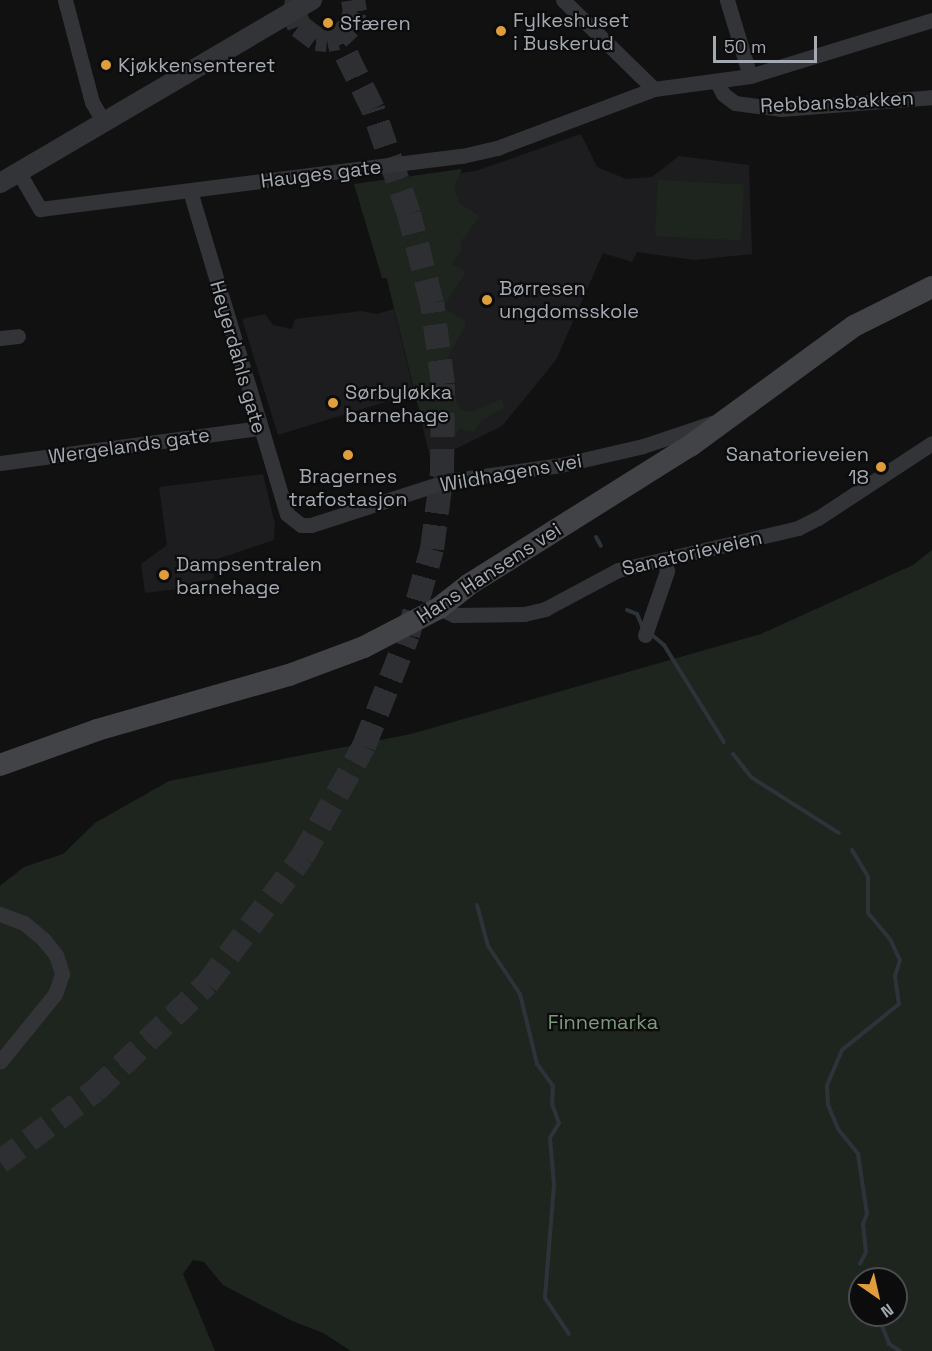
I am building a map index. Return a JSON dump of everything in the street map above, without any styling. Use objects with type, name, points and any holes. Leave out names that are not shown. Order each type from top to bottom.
[{"type":"main road","name":"Hans Hansens vei","points":[[0,765],[97,730],[289,675],[364,647],[439,608],[468,585],[690,446],[854,326],[932,287]]},
{"type":"street","points":[[65,0],[93,102],[101,118]]},
{"type":"street","points":[[0,183],[11,168],[159,83],[172,81],[312,0]]},
{"type":"street","points":[[563,0],[654,89]]},
{"type":"street","points":[[727,0],[750,76]]},
{"type":"street","name":"Hauges gate","points":[[11,168],[40,209],[479,153],[654,89],[750,76],[932,20]]},
{"type":"street","name":"Rebbansbakken","points":[[717,82],[723,94],[735,103],[781,109],[932,97]]},
{"type":"street","name":"Heyerdahls gate","points":[[190,191],[286,514],[294,520]]},
{"type":"street","points":[[0,338],[18,336]]},
{"type":"street","name":"Wildhagens vei","points":[[294,520],[301,525],[311,525],[447,481],[561,465],[644,446],[729,417]]},
{"type":"street","name":"Wergelands gate","points":[[0,463],[259,428]]},
{"type":"street","name":"Sanatorieveien","points":[[439,608],[454,615],[524,614],[545,609],[618,570],[798,528],[853,496],[932,443]]},
{"type":"street","points":[[645,635],[667,571],[664,559]]},
{"type":"street","points":[[0,914],[24,923],[44,940],[56,954],[62,974],[55,994],[0,1062]]},
{"type":"shaded area","name":"Børresen ungdomsskole","points":[[581,134],[597,167],[626,179],[652,177],[679,156],[749,165],[752,254],[695,260],[637,252],[632,262],[603,253],[556,360],[502,426],[431,461],[364,185],[476,171]]},
{"type":"shaded area","points":[[394,309],[414,393],[278,435],[242,319],[265,314],[273,325],[292,329],[295,319],[361,311],[376,314]]},
{"type":"shaded area","points":[[263,474],[275,524],[274,540],[212,561],[214,579],[194,582],[194,587],[145,593],[141,564],[167,545],[159,487]]},
{"type":"green space","points":[[462,169],[454,187],[460,204],[480,216],[460,243],[462,248],[452,264],[466,272],[445,304],[445,309],[465,321],[465,326],[435,380],[453,392],[460,410],[471,412],[502,399],[504,408],[482,420],[474,432],[460,429],[456,435],[451,436],[423,424],[387,278],[382,278],[354,184]]},
{"type":"green space","points":[[658,180],[744,185],[741,240],[655,236]]},
{"type":"green space","name":"Finnemarka","points":[[932,550],[932,1351],[351,1351],[323,1333],[290,1320],[223,1285],[204,1262],[193,1260],[183,1274],[215,1351],[0,1351],[0,886],[24,867],[63,854],[95,823],[169,781],[411,734],[761,634],[913,565]]},
{"type":"waterway","points":[[596,537],[601,546]]},
{"type":"waterway","points":[[627,610],[637,614],[642,626]]},
{"type":"waterway","points":[[652,635],[664,645],[724,742]]},
{"type":"waterway","points":[[733,754],[751,777],[839,833]]},
{"type":"waterway","points":[[852,850],[868,877],[868,913],[890,939],[900,960],[895,976],[899,1004],[842,1050],[827,1086],[828,1105],[838,1129],[858,1154],[867,1214],[863,1224],[866,1252],[860,1264]]},
{"type":"waterway","points":[[477,905],[488,946],[520,994],[537,1064],[553,1086],[552,1104],[559,1123],[550,1138],[554,1185],[545,1298],[569,1334]]},
{"type":"waterway","points":[[883,1327],[889,1344],[900,1351]]},
{"type":"tunnel","points":[[297,0],[295,15],[299,26],[316,39],[327,40],[338,38],[350,27],[355,12],[353,0]]},
{"type":"tunnel","points":[[0,1162],[95,1091],[207,984],[302,857],[364,746],[408,635],[432,549],[442,473],[443,384],[432,303],[409,214],[373,109],[338,38]]},
{"type":"place","name":"Sfæren","points":[[328,23]]},
{"type":"place","name":"Fylkeshuset i Buskerud","points":[[501,31]]},
{"type":"place","name":"Kjøkkensenteret","points":[[106,65]]},
{"type":"place","name":"Børresen ungdomsskole","points":[[487,300]]},
{"type":"place","name":"Sørbyløkka barnehage","points":[[333,403]]},
{"type":"place","name":"Bragernes trafostasjon","points":[[348,455]]},
{"type":"place","name":"Sanatorieveien 18","points":[[881,467]]},
{"type":"place","name":"Dampsentralen barnehage","points":[[164,575]]}]
